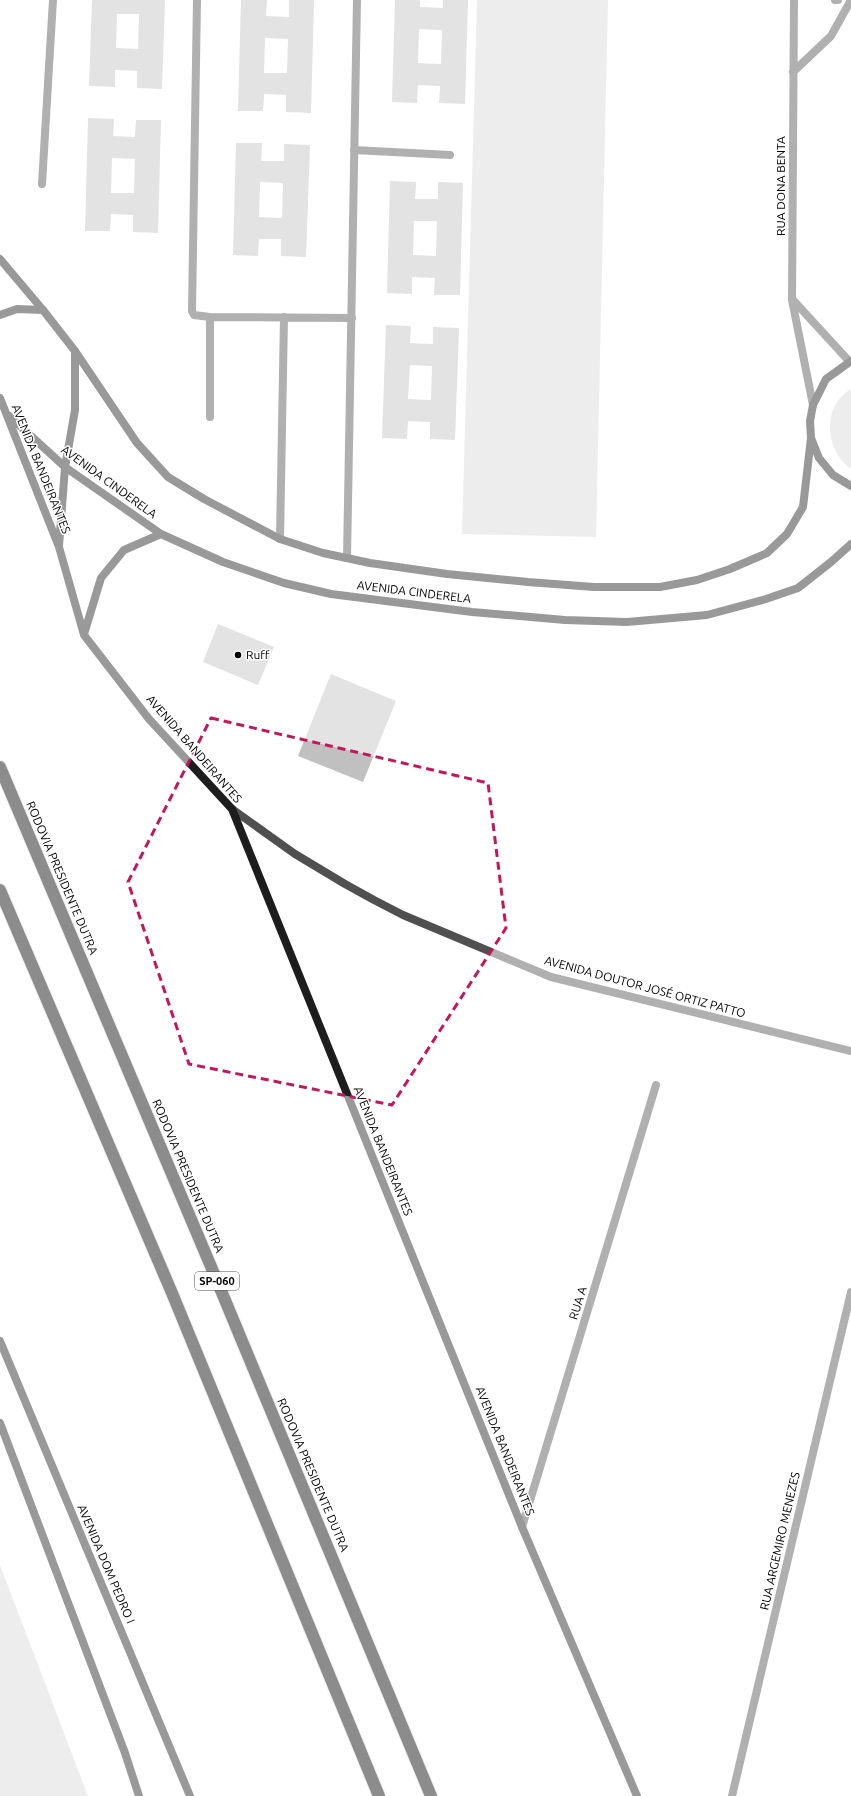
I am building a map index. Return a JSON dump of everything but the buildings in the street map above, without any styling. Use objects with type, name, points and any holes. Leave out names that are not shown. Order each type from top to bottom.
[{"type":"highway","name":"RODOVIA PRESIDENTE DUTRA","points":[[0,767],[212,1269],[431,1796]]},
{"type":"highway","points":[[0,890],[172,1294],[379,1796]]},
{"type":"main road","points":[[0,259],[43,310],[75,352]]},
{"type":"main road","points":[[0,315],[17,309],[43,310]]},
{"type":"main road","name":"AVENIDA BANDEIRANTES","points":[[59,547],[65,467],[75,410],[75,352]]},
{"type":"main road","name":"AVENIDA CINDERELA","points":[[75,352],[138,443],[168,477],[204,499],[280,539],[323,553],[447,574],[594,586],[660,587],[697,580],[730,569],[767,553],[787,534],[803,507],[811,438]]},
{"type":"main road","points":[[850,361],[826,379],[813,405],[810,421],[811,438],[819,458],[833,475],[851,486]]},
{"type":"main road","name":"AVENIDA BANDEIRANTES","points":[[0,398],[59,547],[84,635],[149,719],[232,809],[522,1527],[637,1796]]},
{"type":"main road","name":"AVENIDA CINDERELA","points":[[6,413],[65,467],[161,534],[223,562],[284,583],[331,594],[472,612],[565,620],[627,622],[707,615],[766,599],[798,588],[851,544]]},
{"type":"main road","points":[[84,635],[101,578],[124,550],[161,534]]},
{"type":"main road","name":"AVENIDA DOM PEDRO I","points":[[0,1341],[190,1796]]},
{"type":"main road","points":[[0,1423],[125,1753],[139,1796]]},
{"type":"street","points":[[42,184],[53,0]]},
{"type":"street","points":[[197,0],[192,311],[194,315],[210,316],[352,318]]},
{"type":"street","points":[[347,558],[356,0]]},
{"type":"street","name":"RUA DONA BENTA","points":[[794,0],[792,300],[813,405]]},
{"type":"street","points":[[793,72],[831,36],[851,0]]},
{"type":"street","points":[[354,150],[450,155]]},
{"type":"street","points":[[792,300],[850,361]]},
{"type":"street","points":[[210,316],[210,417]]},
{"type":"street","points":[[280,539],[284,317]]},
{"type":"street","name":"AVENIDA DOUTOR JOSÉ ORTIZ PATTO","points":[[232,809],[295,854],[356,890],[403,915],[551,977],[851,1051]]},
{"type":"street","name":"RUA A","points":[[522,1527],[656,1085]]},
{"type":"street","name":"RUA ARGEMIRO MENEZES","points":[[732,1796],[851,1292]]},
{"type":"highlighted area","points":[[211,718],[488,783],[506,928],[392,1105],[189,1064],[128,882]]},
{"type":"shaded area","points":[[477,0],[608,0],[596,537],[462,534]]},
{"type":"shaded area","points":[[851,389],[851,469],[842,461],[836,451],[830,429],[831,417],[835,406],[841,397]]},
{"type":"shaded area","points":[[0,1565],[88,1796],[0,1796]]},
{"type":"place","name":"Ruff","points":[[238,655]]}]
